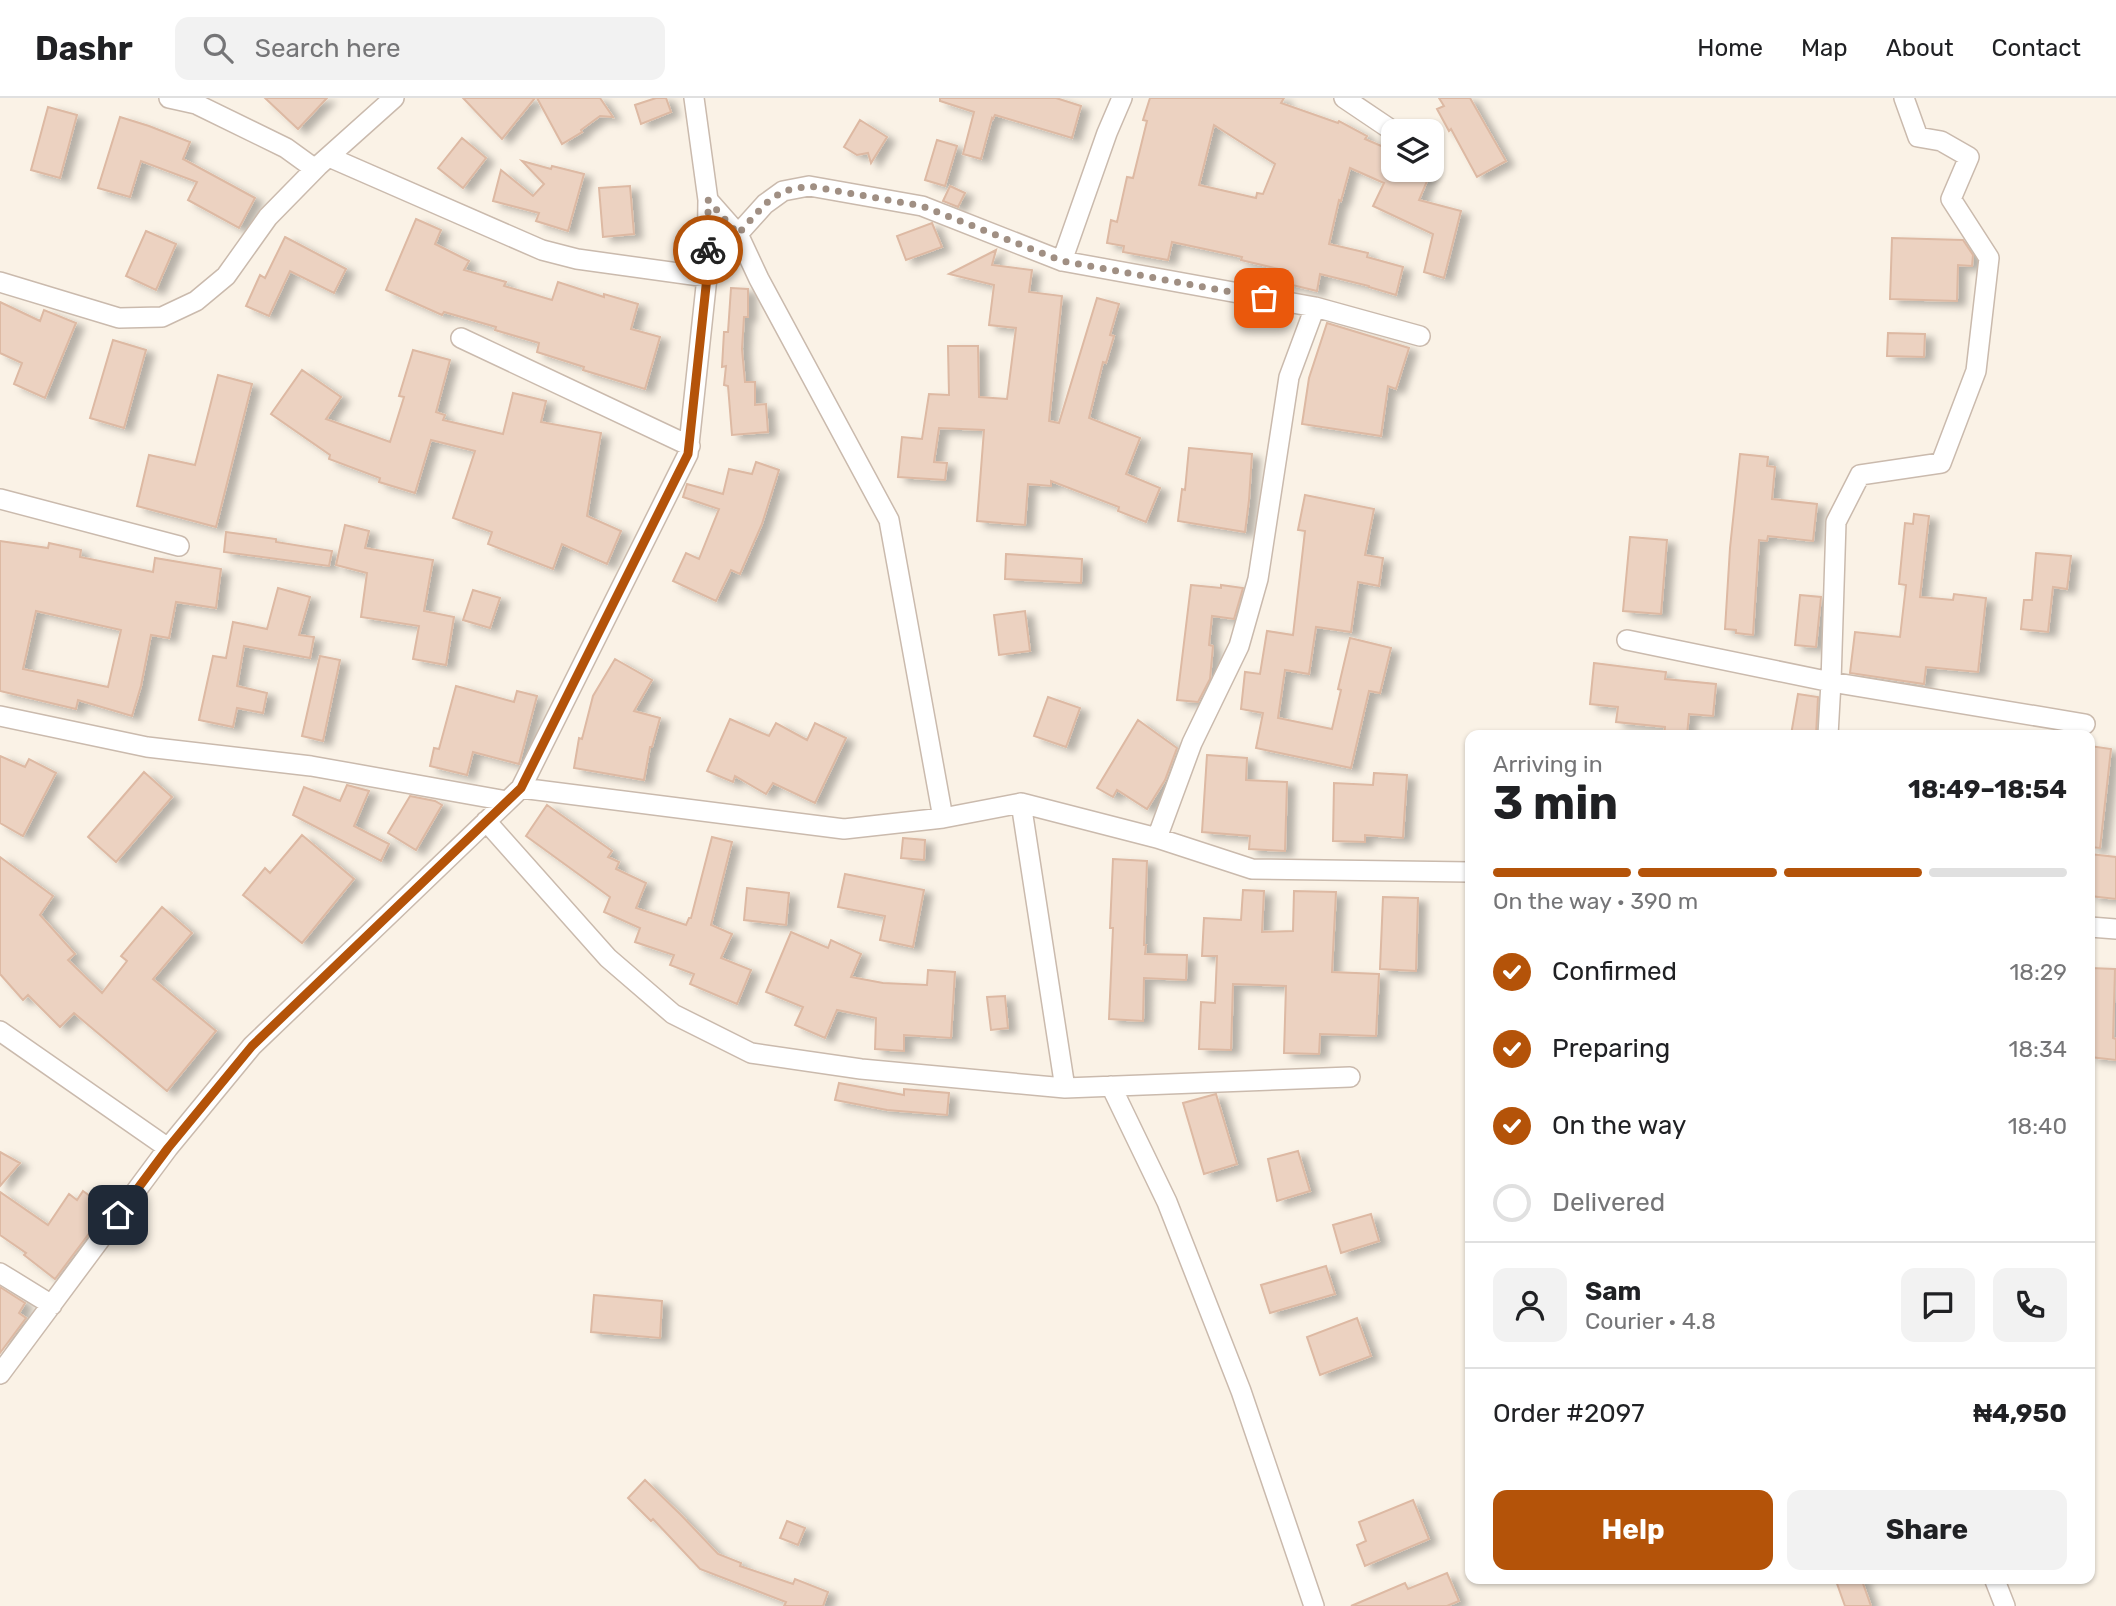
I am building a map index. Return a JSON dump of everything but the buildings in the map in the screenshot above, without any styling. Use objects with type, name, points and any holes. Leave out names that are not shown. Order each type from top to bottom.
[{"type":"street","points":[[169,98],[196,104],[286,148],[542,250],[577,259],[707,277]]},
{"type":"street","points":[[0,282],[119,318],[162,317],[196,301],[226,276],[268,217],[322,163],[394,98]]},
{"type":"street","points":[[0,1374],[168,1148],[252,1046],[514,795],[688,454],[707,277],[708,200],[694,98]]},
{"type":"street","points":[[1062,261],[1122,98]]},
{"type":"street","points":[[1344,98],[1381,123]]},
{"type":"street","points":[[1828,730],[1836,522],[1860,475],[1941,463],[1976,371],[1989,258],[1951,200],[1969,157],[1941,141],[1918,137],[1905,98]]},
{"type":"street","points":[[738,234],[765,204],[783,191],[809,186],[922,206],[1062,261],[1315,307],[1420,335]]},
{"type":"street","points":[[708,200],[738,234],[759,279],[889,520],[943,818]]},
{"type":"street","points":[[1157,838],[1192,743],[1239,646],[1258,579],[1290,377],[1315,307]]},
{"type":"street","points":[[461,338],[690,446]]},
{"type":"street","points":[[0,499],[179,546]]},
{"type":"street","points":[[1627,640],[1831,682],[2085,724]]},
{"type":"street","points":[[0,716],[147,747],[311,766],[514,795],[844,829],[943,818],[1021,803],[1157,838],[1252,869],[1465,872]]},
{"type":"street","points":[[1021,803],[1065,1088]]},
{"type":"street","points":[[486,821],[608,958],[673,1014],[751,1053],[860,1069],[1065,1088],[1350,1077]]},
{"type":"street","points":[[2095,927],[2116,929]]},
{"type":"street","points":[[0,1031],[168,1148]]},
{"type":"street","points":[[1111,1086],[1167,1202],[1241,1391],[1314,1606]]},
{"type":"street","points":[[0,1273],[52,1305]]},
{"type":"street","points":[[1996,1584],[2005,1606]]},
{"type":"way so far","points":[[708,250],[708,200],[738,234],[765,204],[783,191],[809,186],[922,206],[1062,261],[1264,298]]},
{"type":"route","points":[[118,1215],[168,1148],[252,1046],[521,788],[688,454],[708,250]]}]
